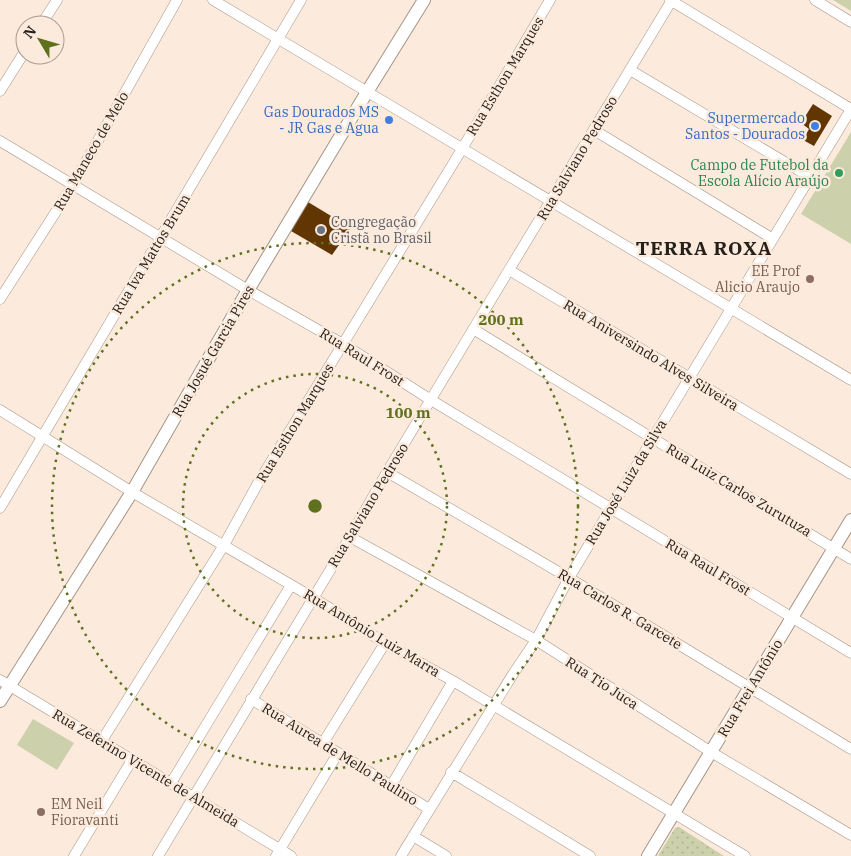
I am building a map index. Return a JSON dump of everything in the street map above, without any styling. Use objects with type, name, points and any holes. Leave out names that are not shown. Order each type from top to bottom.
[{"type":"street","points":[[47,15],[57,0]]},
{"type":"street","name":"Rua Maneco de Melo","points":[[0,299],[73,185],[177,0]]},
{"type":"street","points":[[213,0],[851,380]]},
{"type":"street","name":"Rua Iva Mattos Brum","points":[[0,508],[301,0]]},
{"type":"street","name":"Rua Josué Garcia Pires","points":[[0,701],[5,683],[132,492],[248,290],[424,0]]},
{"type":"street","name":"Rua Esthon Marques","points":[[101,742],[224,545],[258,483],[462,149],[550,0]]},
{"type":"street","points":[[671,0],[851,109]]},
{"type":"street","name":"Rua Salviano Pedroso","points":[[158,856],[671,0]]},
{"type":"street","points":[[815,0],[851,22]]},
{"type":"street","points":[[0,91],[16,65]]},
{"type":"street","points":[[630,70],[810,177]]},
{"type":"street","name":"Rua José Luiz da Silva","points":[[401,856],[451,772],[536,640],[569,578],[610,508],[851,109]]},
{"type":"street","points":[[594,130],[772,239]]},
{"type":"street","name":"Rua Raul Frost","points":[[0,141],[248,290],[342,344],[431,400],[851,653]]},
{"type":"street","name":"Rua Aniversindo Alves Silveira","points":[[509,270],[851,474]]},
{"type":"street","name":"Rua Luiz Carlos Zurutuza","points":[[473,329],[851,558]]},
{"type":"street","name":"Rua Antônio Luiz Marra","points":[[0,410],[132,492],[312,597],[385,643],[745,856]]},
{"type":"street","name":"Rua Carlos R. Garcete","points":[[387,472],[569,578],[851,749]]},
{"type":"street","name":"Rua Frei Antônio","points":[[648,856],[851,520]]},
{"type":"street","name":"Rua Tio Juca","points":[[350,537],[536,640],[711,752],[851,836]]},
{"type":"street","points":[[171,783],[291,585]]},
{"type":"street","points":[[323,743],[385,643]]},
{"type":"street","points":[[391,786],[453,682]]},
{"type":"street","name":"Rua Zeferino Vicente de Almeida","points":[[5,683],[171,783],[278,853],[291,856]]},
{"type":"street","name":"Rua Aurea de Mello Paulino","points":[[251,699],[429,809]]},
{"type":"street","points":[[278,853],[338,753]]},
{"type":"street","points":[[74,856],[132,760]]},
{"type":"street","points":[[451,772],[590,856]]},
{"type":"street","points":[[413,836],[446,856]]},
{"type":"green space","points":[[833,0],[851,0],[851,11]]},
{"type":"green space","name":"Campo de Futebol da Escola Alício Araújo","points":[[851,132],[851,244],[801,214]]},
{"type":"green space","points":[[33,719],[74,743],[57,770],[17,745]]},
{"type":"green space","points":[[679,827],[724,856],[658,856],[675,828]]},
{"type":"building","name":"Supermercado Santos - Dourados","points":[[813,104],[832,116],[814,146],[803,140],[809,129],[801,123]]},
{"type":"building","name":"Congregação Cristã no Brasil","points":[[308,202],[351,228],[332,255],[291,231]]},
{"type":"place","name":"Gas Dourados MS - JR Gas e Agua","points":[[389,120]]},
{"type":"place","name":"Supermercado Santos - Dourados","points":[[815,126]]},
{"type":"place","name":"Campo de Futebol da Escola Alício Araújo","points":[[839,173]]},
{"type":"place","name":"Congregação Cristã no Brasil","points":[[321,230]]},
{"type":"place","name":"EE Prof Alicio Araujo","points":[[810,279]]},
{"type":"place","name":"EM Neil Fioravanti","points":[[41,812]]},
{"type":"district","name":"TERRA ROXA","points":[[704,248]]}]
